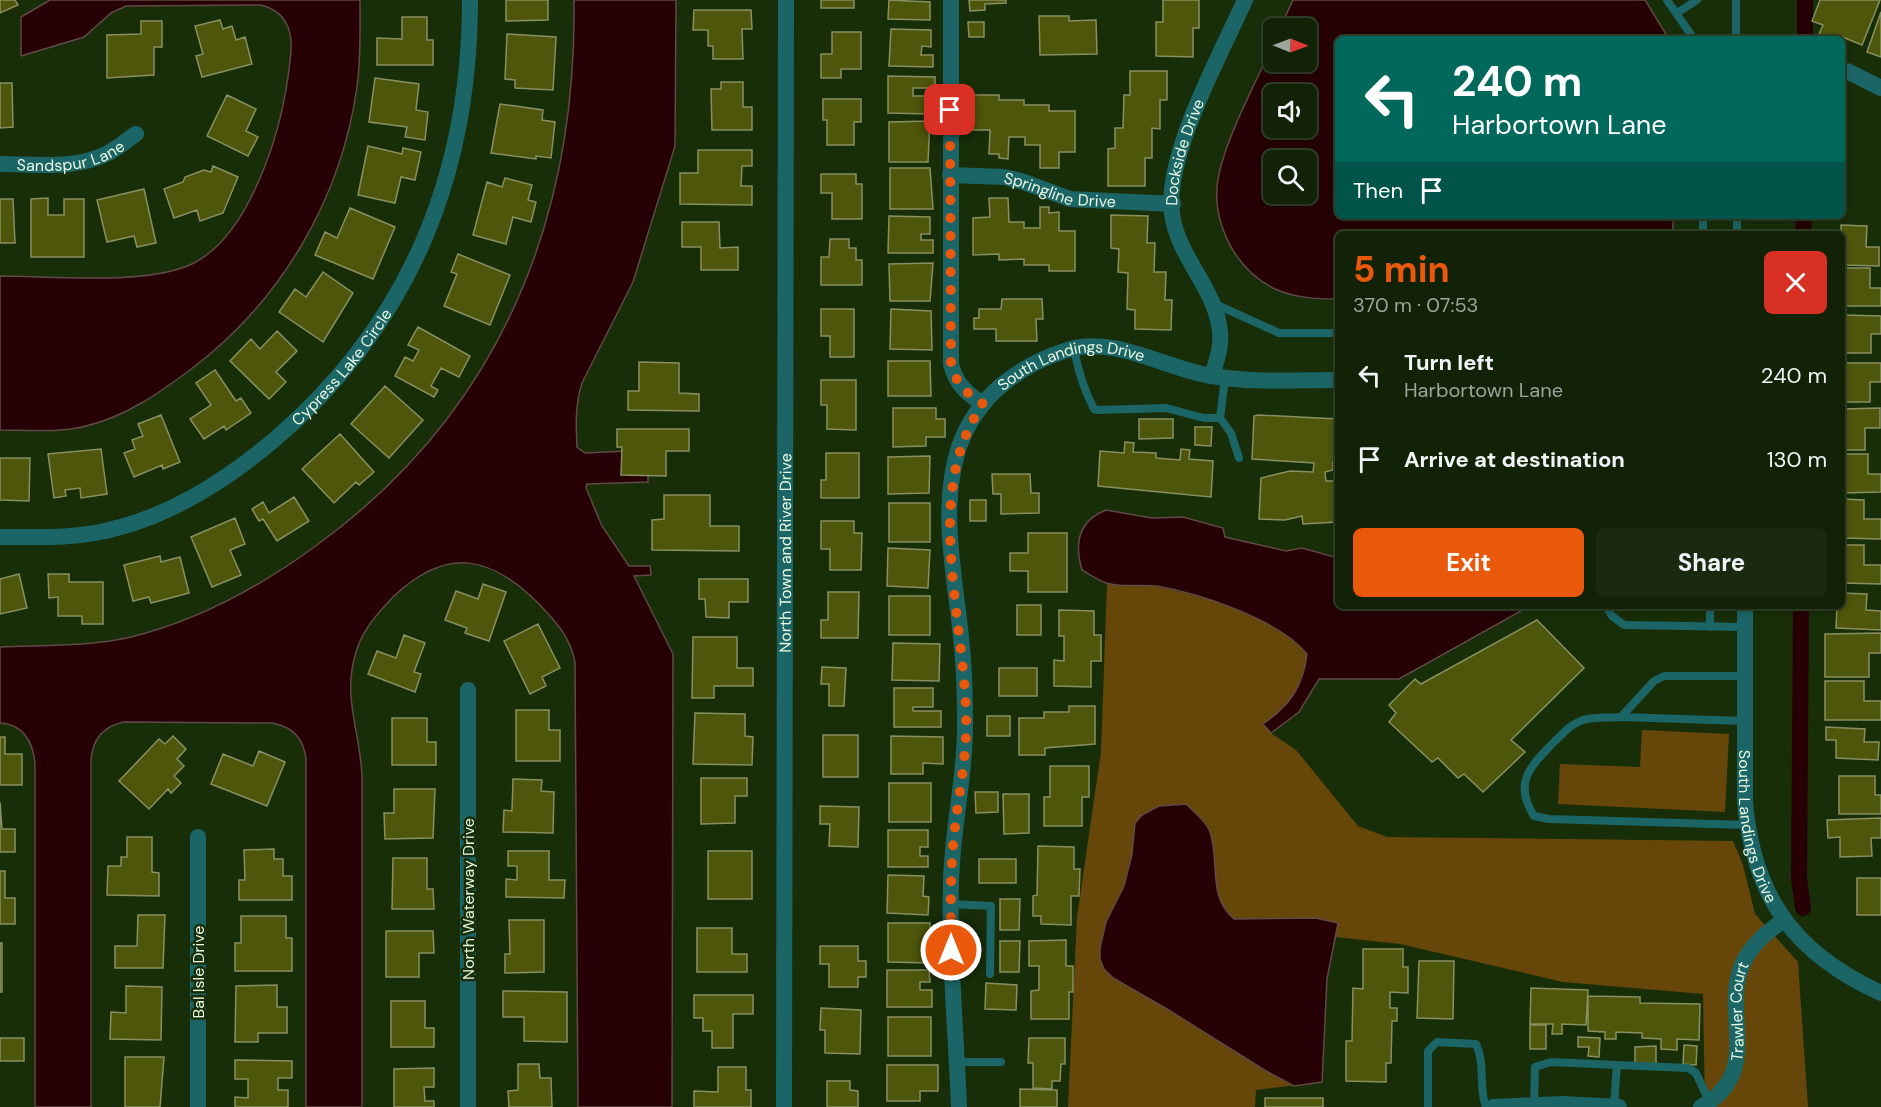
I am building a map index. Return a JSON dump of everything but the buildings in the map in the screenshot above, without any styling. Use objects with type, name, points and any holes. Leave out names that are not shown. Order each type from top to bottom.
[{"type":"street","name":"Cypress Lake Circle","points":[[0,537],[72,537],[96,533],[119,528],[171,508],[256,455],[317,401],[344,372],[371,336],[408,276],[439,205],[450,170],[465,89],[470,0]]},
{"type":"street","name":"North Town and River Drive","points":[[784,1107],[786,0]]},
{"type":"street","points":[[951,0],[951,364],[955,379],[967,394],[983,404]]},
{"type":"street","name":"Dockside Drive","points":[[1219,377],[1220,332],[1212,303],[1175,228],[1173,204],[1177,167],[1186,139],[1245,0]]},
{"type":"street","points":[[1847,71],[1881,88]]},
{"type":"street","name":"Sandspur Lane","points":[[0,164],[69,164],[89,160],[108,153],[136,134]]},
{"type":"street","name":"Springline Drive","points":[[950,175],[1004,177],[1070,199],[1173,204]]},
{"type":"street","name":"South Landings Drive","points":[[959,1107],[951,997],[951,904],[953,844],[966,736],[964,676],[952,570],[951,488],[965,433],[983,404],[1012,375],[1030,364],[1074,349],[1103,346],[1122,349],[1178,369],[1219,377],[1335,380]]},
{"type":"street","name":"South Landings Drive","points":[[1745,609],[1747,825],[1756,862],[1768,894],[1784,920],[1820,959],[1852,980],[1881,993]]},
{"type":"street","name":"North Waterway Drive","points":[[468,690],[468,1107]]},
{"type":"street","name":"Bal Isle Drive","points":[[198,837],[198,1107]]},
{"type":"street","name":"Trawler Court","points":[[1705,1104],[1721,1090],[1732,1074],[1738,1054],[1735,1000],[1742,964],[1764,934],[1784,920]]},
{"type":"street","points":[[1493,1107],[1534,1104],[1617,1106]]},
{"type":"lane","points":[[1667,0],[1692,36]]},
{"type":"lane","points":[[1677,13],[1697,0]]},
{"type":"lane","points":[[1736,0],[1736,36]]},
{"type":"lane","points":[[1212,303],[1279,333],[1335,333]]},
{"type":"lane","points":[[1074,349],[1077,365],[1094,409],[1166,408],[1204,418],[1220,417]]},
{"type":"lane","points":[[1219,377],[1220,417],[1231,433],[1239,458]]},
{"type":"lane","points":[[1608,609],[1612,616],[1624,625],[1745,627]]},
{"type":"lane","points":[[1710,609],[1710,627]]},
{"type":"lane","points":[[1621,717],[1654,681],[1664,676],[1745,676]]},
{"type":"lane","points":[[1745,721],[1621,717],[1584,720],[1571,725],[1529,768],[1526,778],[1526,802],[1534,816],[1549,819],[1747,825]]},
{"type":"lane","points":[[951,904],[991,906],[990,974]]},
{"type":"lane","points":[[1428,1107],[1428,1051],[1437,1042],[1476,1044],[1484,1065],[1483,1098],[1486,1107]]},
{"type":"lane","points":[[956,1062],[1001,1062]]},
{"type":"lane","points":[[1534,1104],[1535,1067],[1551,1062],[1688,1068],[1696,1073],[1705,1104]]},
{"type":"lane","points":[[1617,1065],[1617,1106]]},
{"type":"shaded area","points":[[50,0],[360,0],[357,87],[349,129],[337,169],[302,245],[279,280],[223,343],[166,387],[114,417],[65,430],[0,430],[0,276],[100,278],[152,275],[194,263],[214,249],[231,230],[246,206],[270,153],[284,100],[291,57],[289,29],[282,16],[261,5],[126,6],[111,13],[84,37],[21,56],[21,17]]},
{"type":"shaded area","points":[[574,0],[676,0],[675,146],[633,282],[582,383],[576,423],[577,447],[585,453],[648,450],[648,482],[587,484],[586,488],[602,526],[629,566],[650,566],[651,575],[634,576],[673,654],[672,1107],[578,1107],[575,662],[566,638],[557,624],[522,588],[504,575],[486,567],[468,563],[450,564],[432,570],[393,597],[363,634],[353,666],[351,697],[362,776],[362,1107],[306,1107],[306,758],[296,734],[286,727],[272,723],[124,722],[101,734],[94,745],[91,759],[91,1107],[35,1107],[35,763],[29,741],[21,731],[8,724],[0,723],[0,647],[82,644],[131,637],[181,621],[228,600],[274,575],[317,545],[380,492],[434,435],[479,372],[515,306],[542,234],[561,160],[571,81]]},
{"type":"shaded area","points":[[1293,0],[1645,0],[1667,36],[1335,36],[1335,219],[1674,219],[1672,231],[1335,231],[1335,299],[1298,296],[1283,292],[1260,280],[1237,256],[1228,241],[1218,208],[1217,191],[1223,158],[1263,65],[1263,72],[1317,72],[1317,18],[1285,18]]},
{"type":"shaded area","points":[[1106,510],[1152,518],[1183,517],[1223,528],[1225,537],[1286,551],[1302,548],[1335,557],[1335,609],[1525,609],[1399,679],[1319,679],[1299,712],[1271,733],[1263,724],[1281,710],[1294,694],[1302,676],[1307,654],[1278,630],[1238,610],[1195,595],[1157,586],[1125,586],[1106,583],[1082,570],[1078,551],[1080,534],[1089,520]]},
{"type":"shaded area","points":[[1107,583],[1151,586],[1217,602],[1259,619],[1294,641],[1307,654],[1302,677],[1288,702],[1263,724],[1271,733],[1296,750],[1358,826],[1387,837],[1733,841],[1743,865],[1755,914],[1798,962],[1808,1107],[1705,1107],[1703,994],[1563,982],[1400,944],[1336,937],[1327,979],[1322,1082],[1256,1090],[1255,1107],[1068,1107],[1077,917],[1101,752]]},
{"type":"shaded area","points":[[1642,730],[1729,734],[1725,812],[1558,804],[1560,764],[1640,767]]},
{"type":"shaded area","points":[[1186,804],[1203,821],[1210,832],[1220,900],[1234,919],[1316,918],[1338,923],[1327,979],[1322,1082],[1294,1086],[1113,978],[1104,969],[1100,959],[1100,948],[1106,922],[1124,886],[1132,854],[1135,823],[1142,815],[1159,806]]},
{"type":"waterway","points":[[1805,0],[1805,36]]},
{"type":"waterway","points":[[1803,231],[1804,219]]},
{"type":"waterway","points":[[1801,609],[1799,879],[1803,908]]},
{"type":"route","points":[[950,110],[951,364],[955,379],[967,394],[983,404],[973,418],[959,448],[951,488],[952,570],[961,636],[966,736],[953,844],[951,950]]}]
